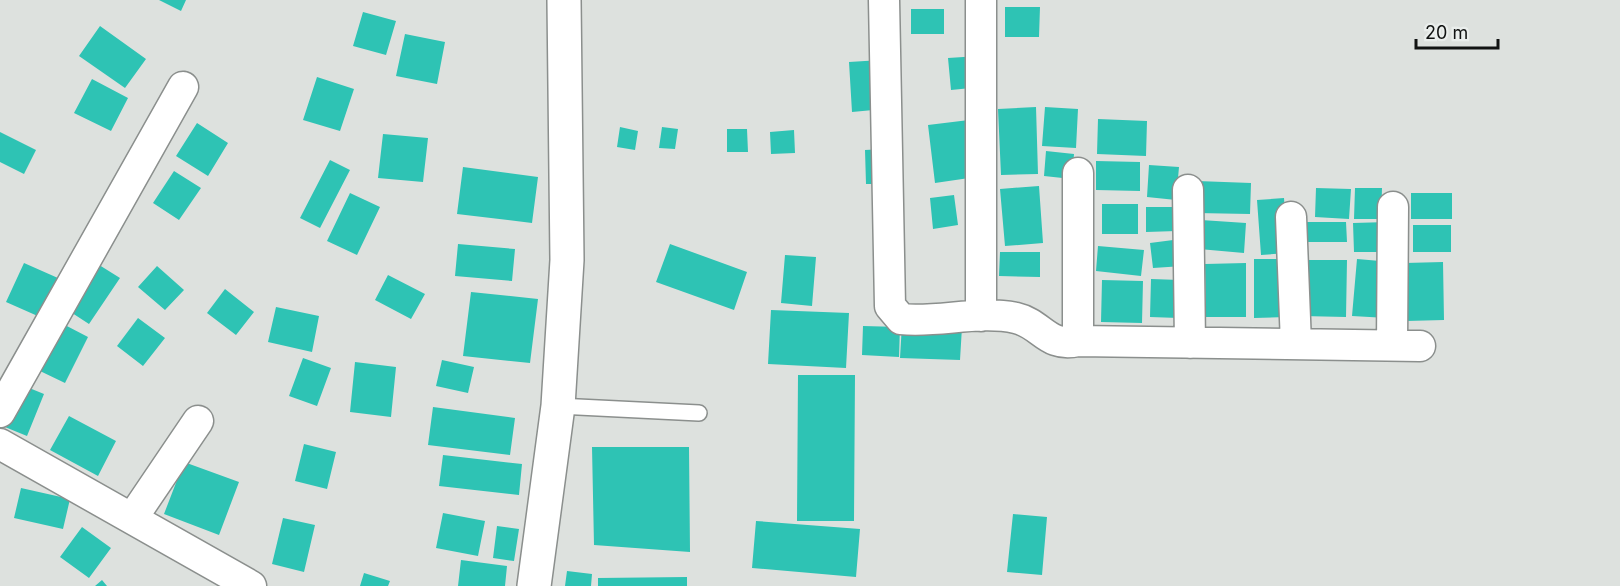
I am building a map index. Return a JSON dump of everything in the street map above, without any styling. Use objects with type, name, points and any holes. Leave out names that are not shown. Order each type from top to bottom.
[{"type":"street","points":[[534,586],[558,406],[567,260],[564,0]]},
{"type":"street","points":[[884,0],[890,306],[897,315],[906,319],[981,316],[1019,319],[1028,322],[1054,341],[1068,343],[1078,341],[1406,346],[1393,207]]},
{"type":"street","points":[[981,0],[981,316]]},
{"type":"street","points":[[0,412],[183,87]]},
{"type":"street","points":[[1078,173],[1078,341]]},
{"type":"street","points":[[1188,190],[1190,343]]},
{"type":"street","points":[[1291,217],[1296,344]]},
{"type":"street","points":[[133,517],[198,421]]},
{"type":"street","points":[[0,444],[133,517],[251,586]]},
{"type":"lane","points":[[558,406],[699,413]]},
{"type":"building","points":[[159,0],[186,0],[181,11]]},
{"type":"building","points":[[1005,7],[1040,7],[1039,37],[1005,37]]},
{"type":"building","points":[[911,9],[944,9],[944,34],[911,34]]},
{"type":"building","points":[[363,12],[396,21],[386,55],[353,46]]},
{"type":"building","points":[[100,26],[146,59],[125,88],[79,56]]},
{"type":"building","points":[[405,34],[445,42],[437,84],[396,76]]},
{"type":"building","points":[[979,56],[981,87],[951,90],[948,58]]},
{"type":"building","points":[[881,60],[884,109],[852,112],[849,62]]},
{"type":"building","points":[[317,77],[354,89],[340,131],[303,120]]},
{"type":"building","points":[[92,79],[128,98],[111,131],[74,113]]},
{"type":"building","points":[[1036,107],[1038,174],[1001,175],[998,109]]},
{"type":"building","points":[[1045,107],[1078,109],[1076,148],[1042,146]]},
{"type":"building","points":[[1098,119],[1147,121],[1146,156],[1097,154]]},
{"type":"building","points":[[969,120],[976,177],[935,183],[928,125]]},
{"type":"building","points":[[197,123],[228,143],[208,176],[176,156]]},
{"type":"building","points":[[620,127],[638,131],[635,150],[617,147]]},
{"type":"building","points":[[662,127],[678,129],[675,149],[659,148]]},
{"type":"building","points":[[727,129],[747,129],[748,152],[727,152]]},
{"type":"building","points":[[794,130],[795,153],[771,154],[770,132]]},
{"type":"building","points":[[0,132],[36,150],[24,174],[0,162]]},
{"type":"building","points":[[383,134],[428,138],[423,182],[378,178]]},
{"type":"building","points":[[884,149],[884,184],[866,184],[865,150]]},
{"type":"building","points":[[1046,151],[1074,154],[1072,179],[1044,176]]},
{"type":"building","points":[[330,160],[350,170],[320,228],[300,218]]},
{"type":"building","points":[[1096,161],[1140,162],[1140,191],[1096,190]]},
{"type":"building","points":[[1149,165],[1179,167],[1176,200],[1147,197]]},
{"type":"building","points":[[463,167],[538,177],[532,223],[457,214]]},
{"type":"building","points":[[174,171],[201,188],[179,220],[153,203]]},
{"type":"building","points":[[1197,181],[1251,183],[1250,214],[1196,213]]},
{"type":"building","points":[[1039,186],[1043,243],[1005,246],[1000,189]]},
{"type":"building","points":[[1316,188],[1351,189],[1349,219],[1315,217]]},
{"type":"building","points":[[1355,188],[1382,188],[1381,219],[1354,219]]},
{"type":"building","points":[[350,193],[380,207],[357,255],[327,241]]},
{"type":"building","points":[[1411,193],[1452,193],[1452,219],[1411,219]]},
{"type":"building","points":[[954,195],[958,225],[933,229],[930,198]]},
{"type":"building","points":[[1284,198],[1288,253],[1261,255],[1257,200]]},
{"type":"building","points":[[1102,204],[1138,204],[1138,234],[1102,234]]},
{"type":"building","points":[[1146,207],[1176,207],[1177,231],[1146,232]]},
{"type":"building","points":[[1201,220],[1246,223],[1244,253],[1199,249]]},
{"type":"building","points":[[1307,222],[1346,222],[1347,242],[1307,242]]},
{"type":"building","points":[[1388,222],[1389,252],[1354,252],[1353,223]]},
{"type":"building","points":[[1413,225],[1451,225],[1451,252],[1413,252]]},
{"type":"building","points":[[1181,239],[1183,266],[1153,268],[1150,243]]},
{"type":"building","points":[[458,244],[515,249],[512,281],[455,276]]},
{"type":"building","points":[[670,244],[747,272],[734,310],[656,282]]},
{"type":"building","points":[[1098,246],[1144,250],[1141,276],[1096,271]]},
{"type":"building","points":[[1000,252],[1040,252],[1040,277],[999,276]]},
{"type":"building","points":[[785,255],[816,257],[812,306],[781,303]]},
{"type":"building","points":[[1254,259],[1287,259],[1287,317],[1254,318]]},
{"type":"building","points":[[1357,259],[1392,262],[1387,318],[1352,316]]},
{"type":"building","points":[[1303,260],[1347,260],[1346,317],[1302,316]]},
{"type":"building","points":[[1443,262],[1444,320],[1406,321],[1405,263]]},
{"type":"building","points":[[24,263],[67,282],[49,321],[6,302]]},
{"type":"building","points":[[96,263],[120,278],[89,324],[66,309]]},
{"type":"building","points":[[1246,263],[1246,317],[1206,317],[1205,264]]},
{"type":"building","points":[[157,266],[184,290],[165,310],[138,287]]},
{"type":"building","points":[[388,275],[425,294],[411,319],[375,300]]},
{"type":"building","points":[[1151,279],[1180,280],[1179,318],[1150,317]]},
{"type":"building","points":[[1102,280],[1143,281],[1142,323],[1101,322]]},
{"type":"building","points":[[225,289],[254,312],[236,335],[207,313]]},
{"type":"building","points":[[471,292],[538,299],[530,363],[463,356]]},
{"type":"building","points":[[276,307],[319,316],[312,352],[268,342]]},
{"type":"building","points":[[771,310],[849,313],[846,368],[768,364]]},
{"type":"building","points":[[138,318],[165,338],[143,366],[117,346]]},
{"type":"building","points":[[63,324],[88,337],[65,383],[40,371]]},
{"type":"building","points":[[902,324],[962,327],[960,360],[900,358]]},
{"type":"building","points":[[863,326],[900,327],[899,357],[862,355]]},
{"type":"building","points":[[303,358],[331,368],[317,406],[289,396]]},
{"type":"building","points":[[442,360],[474,367],[468,393],[436,386]]},
{"type":"building","points":[[355,362],[396,367],[391,417],[350,412]]},
{"type":"building","points":[[798,375],[855,375],[854,521],[797,521]]},
{"type":"building","points":[[17,383],[44,394],[27,436],[0,425]]},
{"type":"building","points":[[433,407],[515,418],[510,455],[428,445]]},
{"type":"building","points":[[69,416],[116,441],[98,476],[50,450]]},
{"type":"building","points":[[304,444],[336,452],[327,489],[295,481]]},
{"type":"building","points":[[592,447],[689,447],[690,552],[594,545]]},
{"type":"building","points":[[443,455],[522,464],[519,495],[439,486]]},
{"type":"building","points":[[184,462],[239,482],[219,535],[164,514]]},
{"type":"building","points":[[21,488],[70,499],[63,529],[14,518]]},
{"type":"building","points":[[443,513],[485,521],[478,556],[436,548]]},
{"type":"building","points":[[1013,514],[1047,517],[1042,575],[1007,572]]},
{"type":"building","points":[[283,518],[315,525],[304,572],[272,564]]},
{"type":"building","points":[[756,521],[860,529],[856,577],[752,568]]},
{"type":"building","points":[[497,526],[519,529],[514,561],[493,558]]},
{"type":"building","points":[[82,527],[111,548],[89,578],[60,557]]},
{"type":"building","points":[[461,560],[507,566],[505,586],[458,586]]},
{"type":"building","points":[[567,571],[592,574],[591,586],[565,586]]},
{"type":"building","points":[[364,573],[390,581],[388,586],[360,586]]},
{"type":"building","points":[[687,577],[687,586],[598,586],[598,578]]},
{"type":"building","points":[[102,580],[107,586],[95,586]]}]
